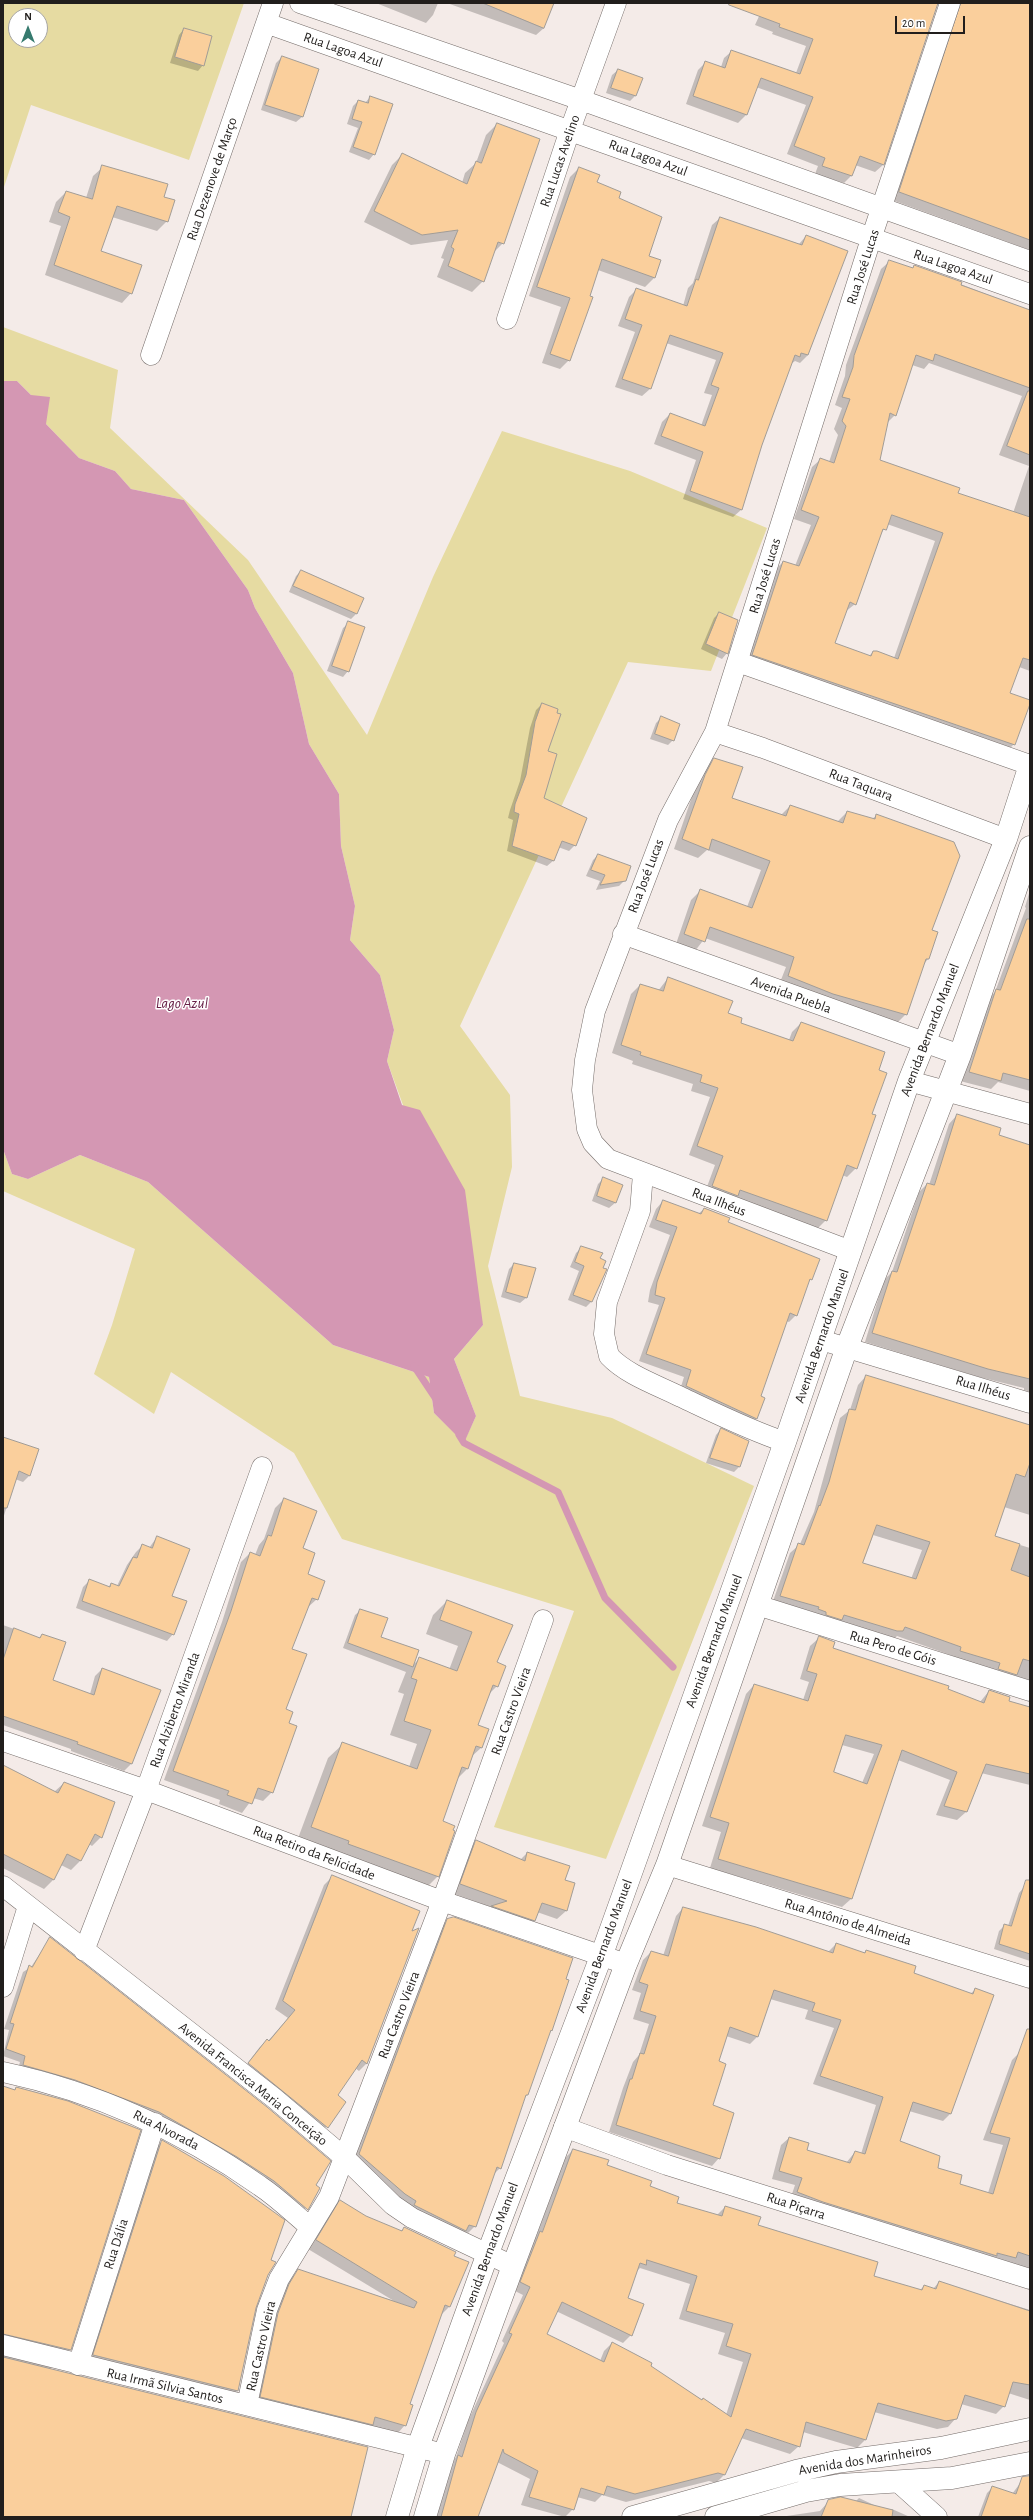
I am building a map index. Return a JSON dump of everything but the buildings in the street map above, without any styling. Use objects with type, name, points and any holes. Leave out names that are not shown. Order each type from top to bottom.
[{"type":"street","name":"Rua Dezenove de Março","points":[[151,355],[273,3]]},
{"type":"street","points":[[300,3],[581,100],[1030,261]]},
{"type":"street","name":"Rua Lucas Avelino","points":[[507,320],[570,130],[616,3]]},
{"type":"street","name":"Rua José Lucas","points":[[593,1143],[587,1129],[582,1090],[585,1060],[595,1011],[623,934],[668,820],[715,732],[871,239],[950,3]]},
{"type":"street","name":"Rua Lagoa Azul","points":[[266,22],[871,239],[1030,294]]},
{"type":"street","points":[[738,662],[1030,765]]},
{"type":"street","name":"Rua Taquara","points":[[715,732],[763,748],[1006,839]]},
{"type":"street","name":"Avenida Bernardo Manuel","points":[[397,2517],[418,2447],[488,2253],[602,1954],[785,1442],[909,1081],[1006,839],[1030,765]]},
{"type":"street","name":"Avenida Bernardo Manuel","points":[[425,2517],[444,2454],[512,2266],[626,1964],[666,1865],[847,1347],[960,1055],[1030,847]]},
{"type":"street","name":"Avenida Puebla","points":[[623,934],[960,1055]]},
{"type":"street","points":[[909,1081],[1030,1114]]},
{"type":"street","name":"Rua Ilhéus","points":[[593,1143],[608,1159],[643,1174],[851,1251]]},
{"type":"street","points":[[643,1174],[640,1211],[607,1302],[604,1334],[609,1356],[626,1370],[651,1383],[746,1427],[785,1442]]},
{"type":"street","name":"Rua Ilhéus","points":[[821,1340],[1030,1403]]},
{"type":"street","name":"Rua Alziberto Miranda","points":[[84,1951],[146,1790],[262,1467]]},
{"type":"street","name":"Rua Pero de Góis","points":[[757,1605],[1030,1691]]},
{"type":"street","name":"Rua Castro Vieira","points":[[247,2405],[267,2310],[279,2279],[329,2197],[345,2158],[442,1901],[543,1620]]},
{"type":"street","name":"Rua Retiro da Felicidade","points":[[3,1741],[146,1790],[442,1901],[602,1954],[626,1964]]},
{"type":"street","name":"Rua Antônio de Almeida","points":[[666,1865],[1030,1978]]},
{"type":"street","name":"Avenida Francisca Maria Conceição","points":[[3,1886],[84,1951],[274,2098],[345,2158],[393,2204],[412,2218],[488,2253],[512,2266]]},
{"type":"street","points":[[3,1987],[28,1906]]},
{"type":"street","name":"Rua Alvorada","points":[[3,2072],[66,2088],[115,2105],[155,2123],[205,2150],[261,2187],[310,2227]]},
{"type":"street","name":"Rua Dália","points":[[78,2365],[155,2123]]},
{"type":"street","name":"Rua Piçarra","points":[[564,2127],[666,2165],[1030,2279]]},
{"type":"street","name":"Rua Irmã Silvia Santos","points":[[3,2345],[78,2365],[444,2454]]},
{"type":"street","name":"Avenida dos Marinheiros","points":[[633,2517],[796,2471],[836,2462],[941,2448],[1030,2430]]},
{"type":"street","name":"Avenida dos Marinheiros","points":[[716,2517],[806,2491],[840,2485],[952,2478],[1030,2463]]},
{"type":"street","points":[[898,2482],[937,2517]]},
{"type":"shaded area","points":[[3,3],[244,3],[189,160],[31,105],[3,190]]},
{"type":"shaded area","points":[[3,327],[118,370],[110,428],[248,560],[367,735],[433,577],[502,431],[630,471],[767,528],[711,671],[628,662],[460,1026],[510,1095],[512,1167],[488,1266],[520,1396],[612,1418],[754,1486],[606,1859],[494,1827],[574,1611],[342,1539],[294,1453],[171,1372],[154,1414],[94,1374],[112,1325],[135,1249],[3,1191],[3,1149],[12,1174],[28,1179],[80,1155],[148,1182],[333,1345],[429,1377],[434,1413],[464,1442],[476,1416],[454,1359],[483,1325],[387,1061],[394,1030],[380,975],[350,940],[355,906],[341,846],[339,794],[309,744],[293,673],[255,608],[248,590],[184,500],[131,489],[115,471],[79,458],[46,424],[31,395],[17,381],[3,381]]},
{"type":"water","name":"Lago Azul","points":[[3,381],[17,381],[31,395],[50,397],[46,424],[79,458],[115,471],[131,489],[184,500],[248,590],[255,608],[293,673],[309,744],[339,794],[341,846],[355,906],[350,940],[380,975],[394,1030],[387,1061],[402,1105],[420,1110],[465,1190],[483,1325],[454,1359],[476,1416],[464,1443],[434,1413],[429,1377],[333,1345],[148,1182],[80,1155],[28,1179],[12,1174],[3,1149]]},
{"type":"waterway","points":[[414,1366],[436,1399]]},
{"type":"waterway","points":[[459,1435],[464,1443],[558,1492],[605,1598],[673,1667]]}]
